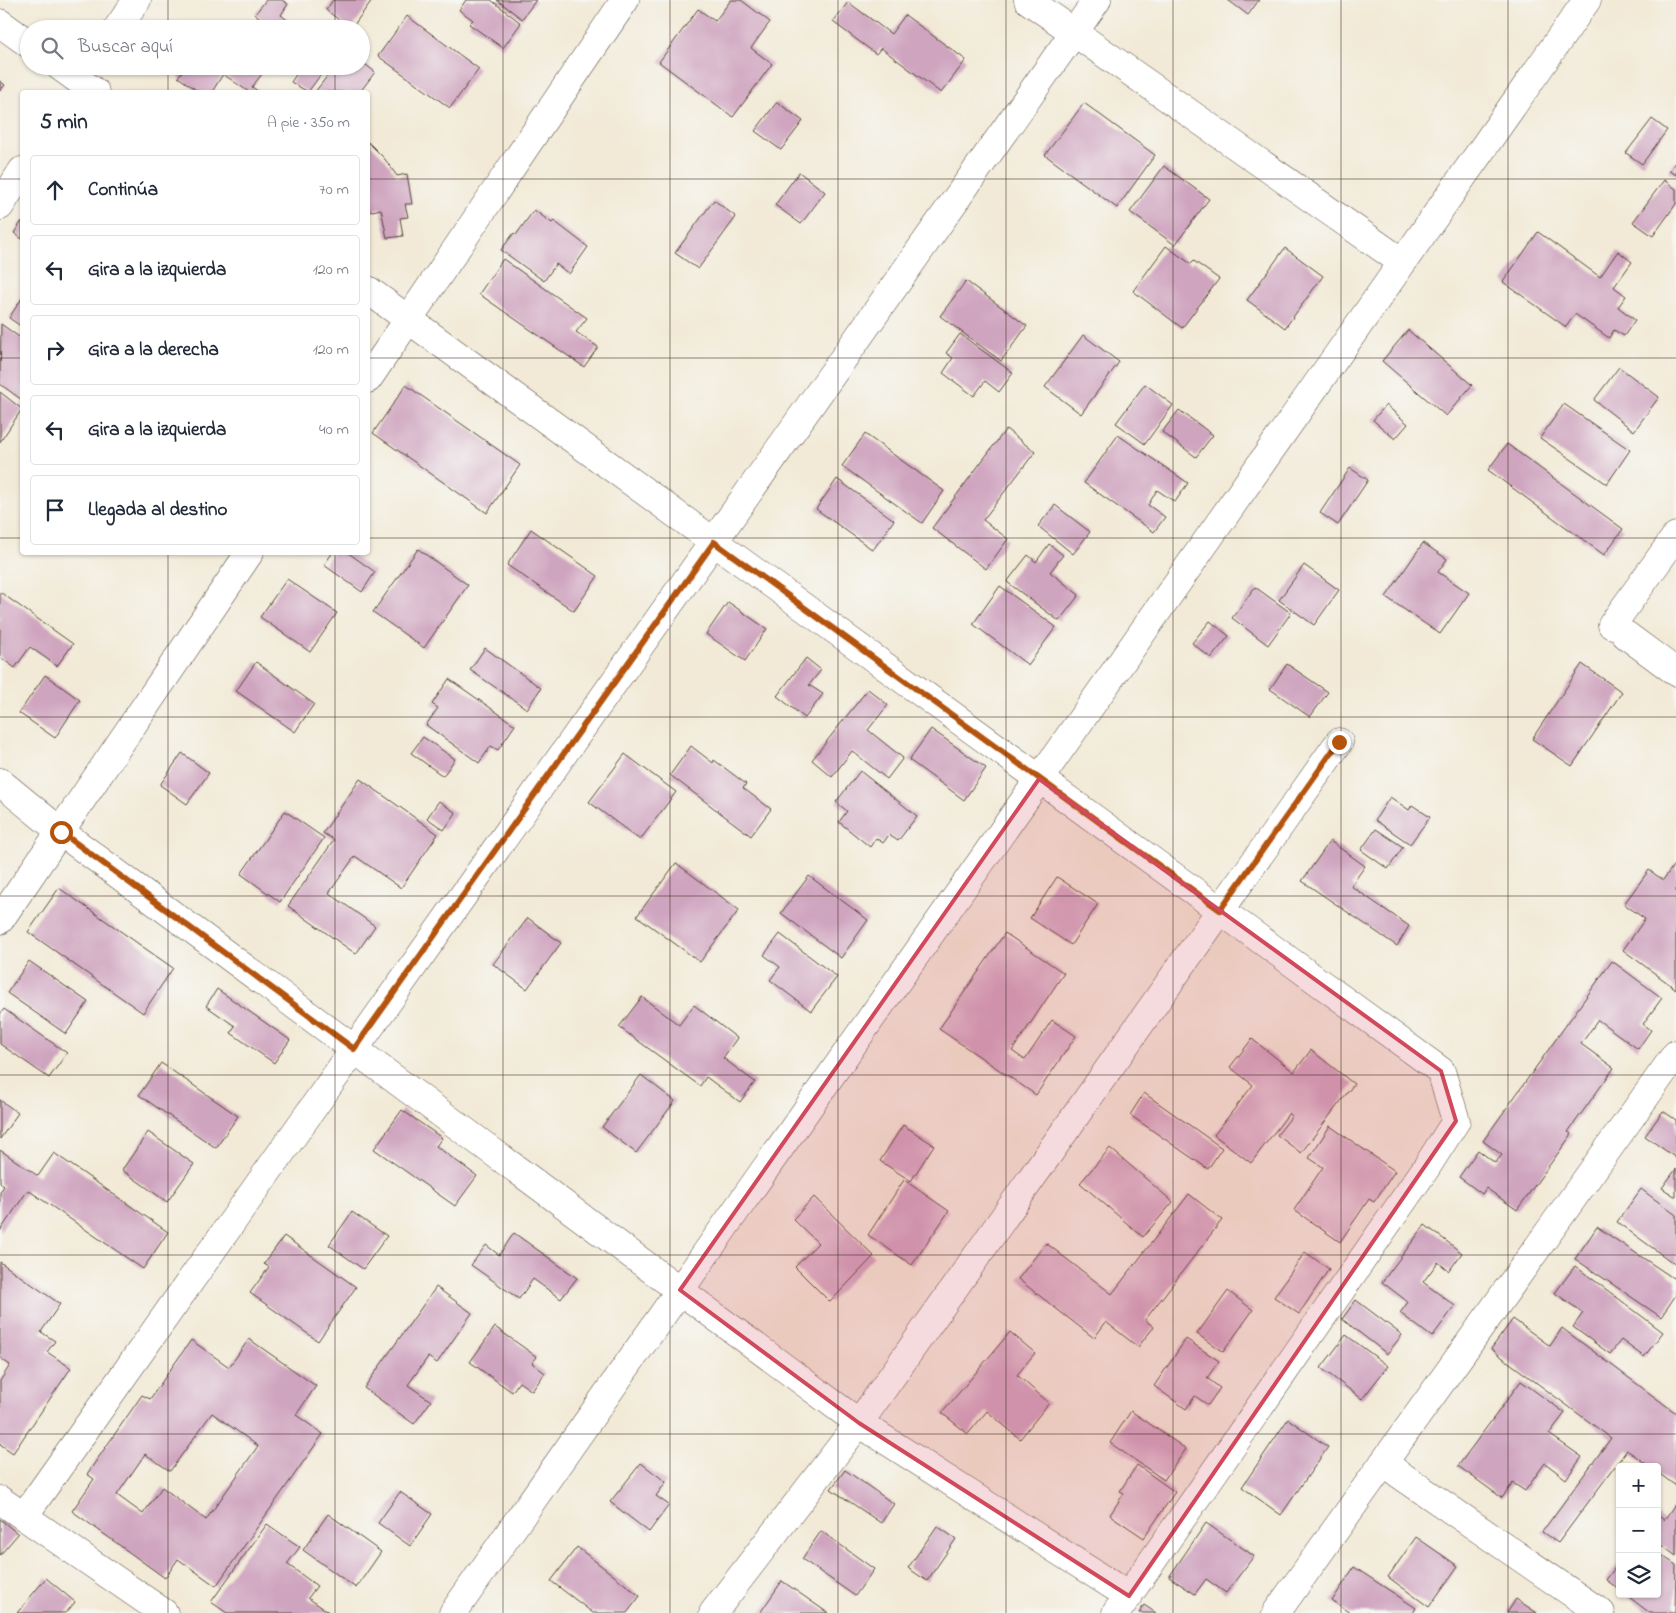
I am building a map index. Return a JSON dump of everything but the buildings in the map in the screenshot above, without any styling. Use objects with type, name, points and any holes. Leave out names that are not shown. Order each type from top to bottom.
[{"type":"street","points":[[123,20],[137,0]]},
{"type":"street","points":[[370,376],[625,0]]},
{"type":"street","points":[[1028,0],[1402,262]]},
{"type":"street","points":[[24,1516],[1097,0]]},
{"type":"street","points":[[453,1613],[1587,0]]},
{"type":"street","points":[[0,23],[20,37]]},
{"type":"street","points":[[0,206],[20,174]]},
{"type":"street","points":[[0,782],[61,832],[859,1423],[1123,1604],[1456,1122],[1441,1071],[370,292]]},
{"type":"street","points":[[1676,536],[1619,630],[1676,672]]},
{"type":"street","points":[[0,920],[248,555]]},
{"type":"street","points":[[713,1613],[859,1423],[1339,742]]},
{"type":"street","points":[[1276,1613],[1676,1054]]},
{"type":"street","points":[[1383,1464],[1601,1613]]},
{"type":"street","points":[[0,1500],[164,1613]]},
{"type":"highlighted area","points":[[1039,779],[1441,1071],[1456,1121],[1129,1596],[859,1423],[680,1290]]},
{"type":"route","points":[[61,832],[354,1049],[714,542],[1220,910],[1339,742]]}]
